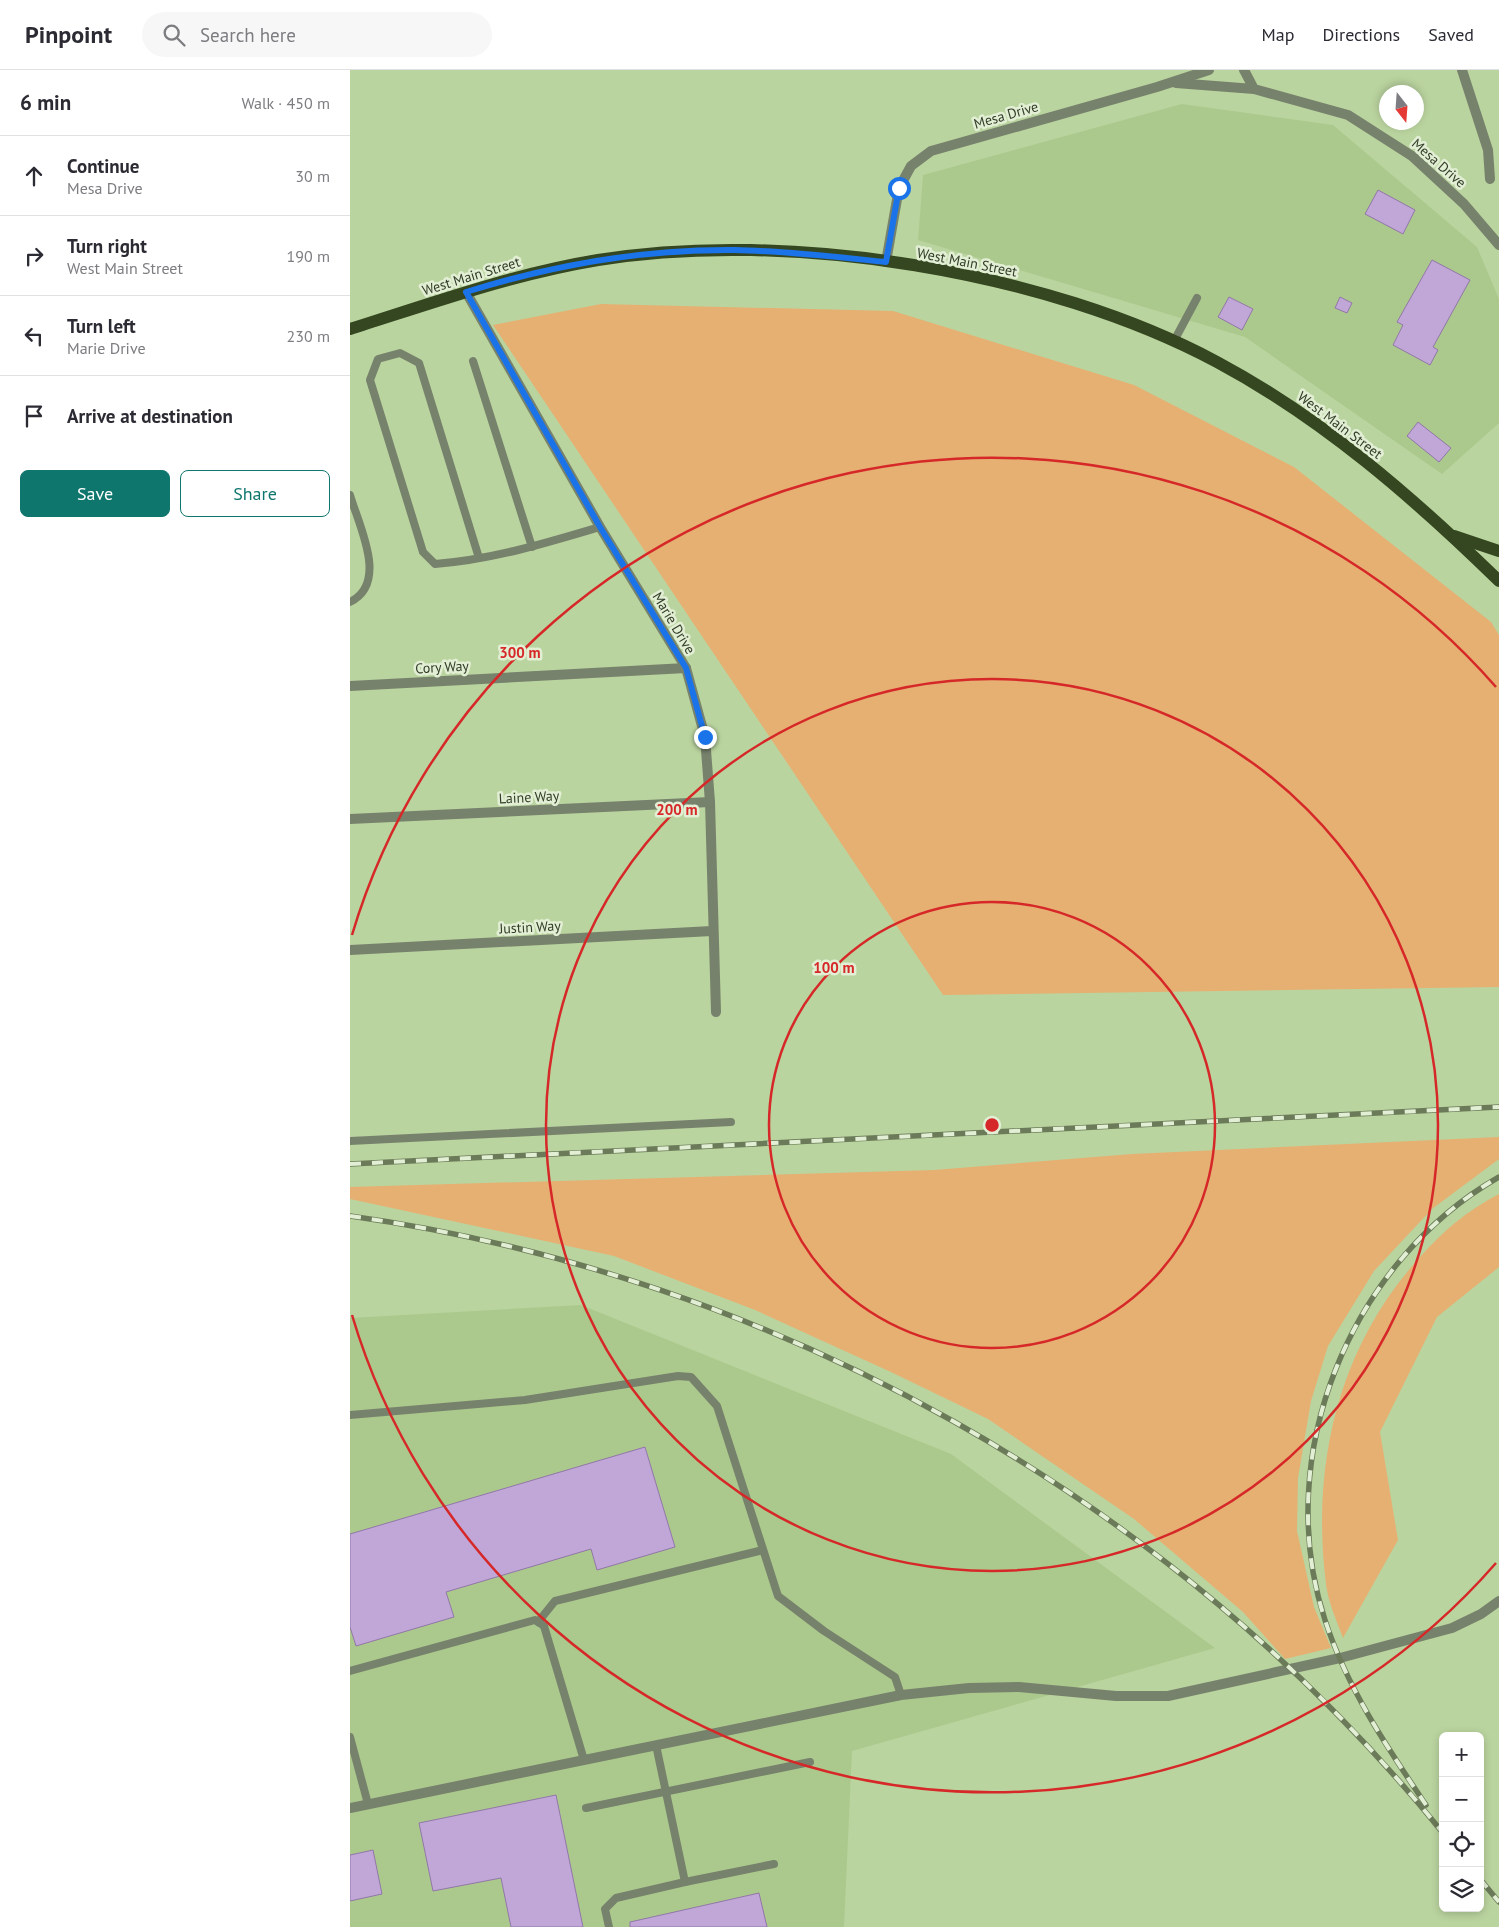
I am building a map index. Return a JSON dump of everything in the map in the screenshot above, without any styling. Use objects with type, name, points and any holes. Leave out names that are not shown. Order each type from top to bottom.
[{"type":"main road","name":"West Main Street","points":[[350,329],[466,292],[559,267],[603,259],[662,253],[734,250],[807,254],[886,262],[1029,289],[1132,323],[1219,363],[1301,414],[1366,463],[1451,535],[1499,581]]},
{"type":"main road","points":[[1451,535],[1499,551]]},
{"type":"street","name":"Mesa Drive","points":[[886,262],[899,188],[910,166],[931,151],[1170,83],[1209,70]]},
{"type":"street","points":[[1244,70],[1254,89]]},
{"type":"street","points":[[1462,70],[1488,150],[1490,179]]},
{"type":"street","name":"Mesa Drive","points":[[1170,83],[1254,89],[1348,115],[1412,156],[1464,204],[1499,245]]},
{"type":"street","name":"Marie Drive","points":[[466,292],[600,527],[686,668],[705,737],[710,802],[712,931],[716,1012]]},
{"type":"street","name":"Cory Way","points":[[350,686],[686,668]]},
{"type":"street","name":"Laine Way","points":[[350,819],[710,802]]},
{"type":"street","name":"Justin Way","points":[[350,950],[712,931]]},
{"type":"street","points":[[350,1808],[901,1695],[969,1688],[1019,1687],[1116,1696],[1168,1696],[1315,1664],[1452,1628],[1481,1614],[1499,1601]]},
{"type":"lane","points":[[1174,341],[1198,298]]},
{"type":"lane","points":[[480,558],[419,363],[400,353],[378,359],[370,380],[423,552],[435,564],[480,558],[532,547],[600,527]]},
{"type":"lane","points":[[473,361],[532,547]]},
{"type":"lane","points":[[350,495],[371,567],[369,583],[363,594],[350,602]]},
{"type":"lane","points":[[350,1140],[731,1122]]},
{"type":"lane","points":[[350,1415],[525,1400],[678,1376],[691,1377],[717,1406],[778,1596],[824,1631],[896,1677],[901,1695]]},
{"type":"lane","points":[[538,1622],[555,1601],[763,1550]]},
{"type":"lane","points":[[350,1671],[535,1620],[544,1626],[584,1760]]},
{"type":"lane","points":[[350,1736],[368,1804]]},
{"type":"lane","points":[[656,1745],[685,1882]]},
{"type":"lane","points":[[586,1808],[810,1762]]},
{"type":"lane","points":[[609,1927],[605,1909],[616,1898],[774,1864]]},
{"type":"shaded area","points":[[1182,104],[1333,125],[1477,247],[1499,299],[1499,423],[1442,474],[1245,337],[918,240],[923,175]]},
{"type":"shaded area","points":[[601,304],[893,311],[1134,385],[1294,467],[1491,622],[1499,635],[1499,987],[943,995],[493,325]]},
{"type":"shaded area","points":[[1499,1137],[1499,1159],[1432,1209],[1374,1271],[1328,1346],[1311,1401],[1298,1478],[1297,1531],[1314,1607],[1331,1648],[1285,1659],[1243,1612],[1134,1519],[988,1419],[755,1310],[614,1256],[350,1199],[350,1187],[934,1170],[1132,1154]]},
{"type":"shaded area","points":[[1499,1194],[1499,1267],[1437,1317],[1380,1432],[1398,1540],[1343,1638],[1331,1605],[1326,1584],[1322,1539],[1323,1495],[1328,1452],[1337,1410],[1350,1369],[1369,1329],[1392,1292],[1420,1257],[1456,1222]]},
{"type":"shaded area","points":[[581,1305],[951,1454],[1215,1648],[852,1751],[844,1927],[350,1927],[350,1318]]},
{"type":"building","points":[[1378,190],[1415,210],[1403,234],[1365,214]]},
{"type":"building","points":[[1432,260],[1470,280],[1433,347],[1438,350],[1430,365],[1393,345],[1403,325],[1397,322]]},
{"type":"building","points":[[1229,297],[1253,309],[1242,330],[1218,317]]},
{"type":"building","points":[[1340,297],[1352,303],[1347,313],[1335,308]]},
{"type":"building","points":[[1418,422],[1451,448],[1439,462],[1407,436]]},
{"type":"building","points":[[645,1447],[675,1547],[597,1570],[591,1549],[446,1592],[454,1617],[356,1646],[350,1627],[350,1534]]},
{"type":"building","points":[[556,1795],[583,1927],[511,1927],[501,1878],[433,1891],[419,1823]]},
{"type":"building","points":[[373,1850],[382,1894],[350,1901],[350,1855]]},
{"type":"building","points":[[759,1893],[767,1927],[630,1927],[630,1922]]},
{"type":"railway","points":[[350,1164],[1499,1107]]},
{"type":"railway","points":[[1426,1805],[1369,1716],[1334,1645],[1325,1620],[1311,1557],[1308,1494],[1317,1430],[1336,1369],[1364,1311],[1401,1259],[1447,1214],[1499,1177]]},
{"type":"railway","points":[[350,1216],[507,1246],[661,1290],[811,1349],[954,1422],[1090,1507],[1218,1604],[1336,1713],[1439,1829]]},
{"type":"railway","points":[[1484,1884],[1499,1902]]},
{"type":"route","points":[[705,737],[686,668],[600,527],[466,292],[504,280],[559,267],[603,259],[662,253],[734,250],[807,254],[886,262],[899,188]]}]
